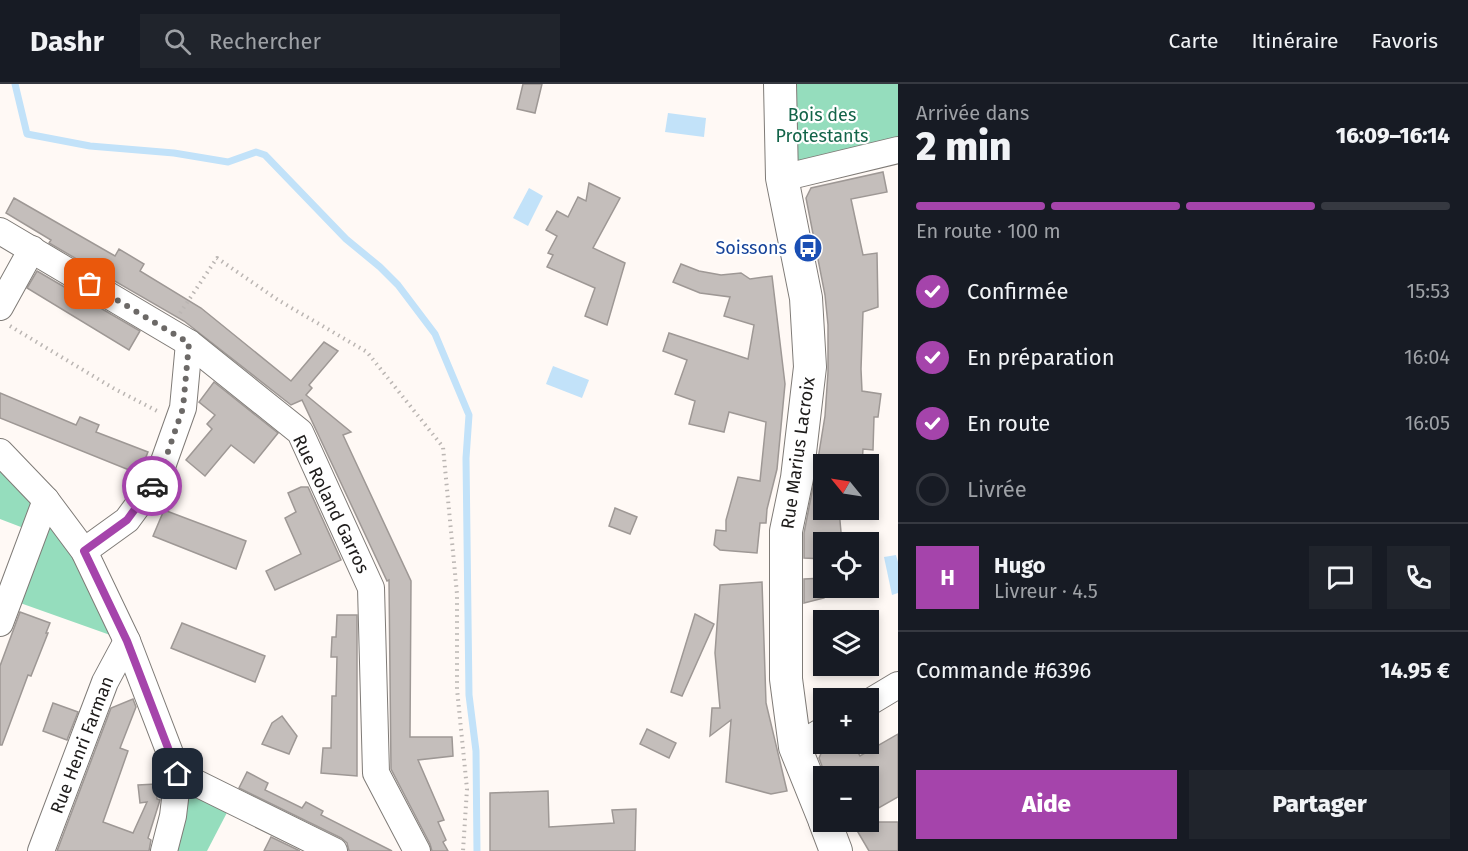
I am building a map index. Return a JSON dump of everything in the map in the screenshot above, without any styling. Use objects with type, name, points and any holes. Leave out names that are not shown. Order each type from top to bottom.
[{"type":"main road","name":"Rue Marius Lacroix","points":[[780,84],[782,178],[806,298],[810,367],[797,478],[786,531],[786,679],[795,747],[813,793]]},
{"type":"main road","name":"Rue Marius Lacroix","points":[[828,832],[836,851]]},
{"type":"street","points":[[782,178],[898,150]]},
{"type":"street","name":"Rue Roland Garros","points":[[0,231],[179,337],[300,432],[371,588],[376,773],[417,851]]},
{"type":"street","points":[[2,314],[32,249]]},
{"type":"street","points":[[84,551],[127,520],[159,478],[183,408],[179,337]]},
{"type":"street","points":[[0,452],[46,500],[84,551],[127,641],[178,774],[173,816],[164,851]]},
{"type":"street","points":[[0,623],[46,500]]},
{"type":"street","name":"Rue Henri Farman","points":[[41,851],[105,682],[127,641]]},
{"type":"street","points":[[879,696],[898,685]]},
{"type":"street","points":[[795,747],[813,736]]},
{"type":"street","points":[[178,774],[334,851]]},
{"type":"path","points":[[179,337],[217,258],[278,300],[367,352],[443,447],[457,594],[457,689],[467,789],[463,851]]},
{"type":"path","points":[[2,314],[113,388],[178,421]]},
{"type":"green space","name":"Bois des Protestants","points":[[780,84],[898,84],[898,150],[782,178]]},
{"type":"green space","points":[[0,452],[46,500],[127,641],[9,599],[34,532],[0,519]]},
{"type":"green space","points":[[178,774],[233,801],[207,851],[164,851]]},
{"type":"water","points":[[668,113],[706,118],[704,137],[665,132]]},
{"type":"water","points":[[529,188],[543,196],[528,226],[513,218]]},
{"type":"water","points":[[553,366],[589,380],[582,398],[546,384]]},
{"type":"water","points":[[896,555],[898,593],[892,595],[884,557]]},
{"type":"building","points":[[523,84],[542,84],[535,113],[517,109]]},
{"type":"building","points":[[883,172],[887,192],[851,199],[863,255],[877,253],[878,307],[863,312],[861,369],[862,391],[881,394],[878,417],[874,417],[873,450],[863,449],[863,454],[819,454],[825,416],[828,325],[825,295],[806,198],[811,188]]},
{"type":"building","points":[[589,183],[620,198],[593,248],[625,263],[607,325],[585,316],[595,288],[547,267],[553,255],[548,253],[557,236],[546,230],[557,211],[568,217],[578,197],[586,201]]},
{"type":"building","points":[[14,198],[115,256],[119,249],[144,264],[140,271],[201,308],[291,381],[324,342],[338,351],[309,385],[312,388],[306,395],[351,432],[343,435],[411,581],[410,737],[452,737],[453,756],[418,760],[444,820],[438,822],[448,851],[432,851],[391,769],[389,580],[387,581],[302,400],[291,405],[184,321],[49,243],[51,240],[6,213]]},
{"type":"building","points":[[681,264],[699,271],[721,275],[741,273],[750,279],[772,276],[785,384],[777,469],[767,509],[766,523],[760,523],[757,553],[720,550],[714,545],[716,530],[726,531],[726,520],[738,477],[760,481],[766,422],[729,412],[724,432],[689,424],[695,401],[675,394],[687,360],[663,351],[669,333],[748,359],[754,325],[724,316],[730,297],[700,293],[673,282]]},
{"type":"building","points":[[37,271],[140,331],[129,350],[27,288]]},
{"type":"building","points":[[214,382],[278,433],[254,463],[231,445],[205,476],[186,460],[212,429],[207,424],[215,415],[199,402]]},
{"type":"building","points":[[0,393],[76,425],[80,417],[99,425],[96,432],[148,452],[139,474],[0,418]]},
{"type":"building","points":[[301,487],[308,487],[341,560],[275,590],[266,571],[301,554],[285,518],[296,512],[288,493]]},
{"type":"building","points":[[813,487],[813,520],[840,520],[841,532],[813,532],[813,558],[804,558],[804,533]]},
{"type":"building","points":[[615,508],[637,517],[630,534],[609,526]]},
{"type":"building","points":[[164,510],[246,541],[236,569],[153,536]]},
{"type":"building","points":[[804,579],[813,579],[813,598],[824,598],[804,603]]},
{"type":"building","points":[[762,582],[766,703],[787,791],[771,794],[726,782],[731,720],[710,736],[712,708],[720,708],[715,653],[720,585]]},
{"type":"building","points":[[20,612],[50,623],[31,676],[28,675],[2,745],[0,745],[0,666]]},
{"type":"building","points":[[695,614],[714,624],[682,696],[671,692]]},
{"type":"building","points":[[337,615],[357,615],[357,776],[321,773],[323,748],[331,748],[332,696],[336,696],[337,657],[331,657],[332,637],[336,637]]},
{"type":"building","points":[[182,623],[265,656],[255,682],[171,648]]},
{"type":"building","points":[[133,699],[136,707],[120,748],[128,751],[103,822],[133,833],[147,802],[140,803],[138,785],[156,784],[157,799],[160,800],[148,838],[151,840],[149,851],[57,851],[111,708]]},
{"type":"building","points":[[53,703],[78,712],[67,740],[43,731]]},
{"type":"building","points":[[282,716],[297,736],[289,754],[262,744],[272,723]]},
{"type":"building","points":[[647,729],[676,743],[669,758],[640,744]]},
{"type":"building","points":[[898,734],[898,797],[879,808],[879,766],[822,766],[819,758],[821,754],[859,754],[860,756],[879,754],[879,745]]},
{"type":"building","points":[[247,772],[268,783],[265,790],[302,808],[306,802],[323,811],[321,815],[392,851],[349,851],[347,843],[341,838],[239,788]]},
{"type":"building","points":[[548,791],[549,827],[614,823],[612,810],[636,809],[635,851],[490,851],[490,793]]},
{"type":"building","points":[[879,822],[898,822],[898,851],[869,851],[858,832],[879,832]]},
{"type":"building","points":[[271,837],[300,851],[264,851]]},
{"type":"waterway","points":[[15,84],[27,134],[90,146],[174,153],[228,162],[256,152],[265,155],[346,239],[398,285],[435,334],[469,415],[466,458],[469,695],[476,751],[477,851]]},
{"type":"way so far","points":[[90,284],[189,343],[183,408],[159,478],[152,486]]},
{"type":"place","name":"Soissons","points":[[808,248]]},
{"type":"route","points":[[152,486],[127,520],[84,551],[127,641],[178,774]]}]
